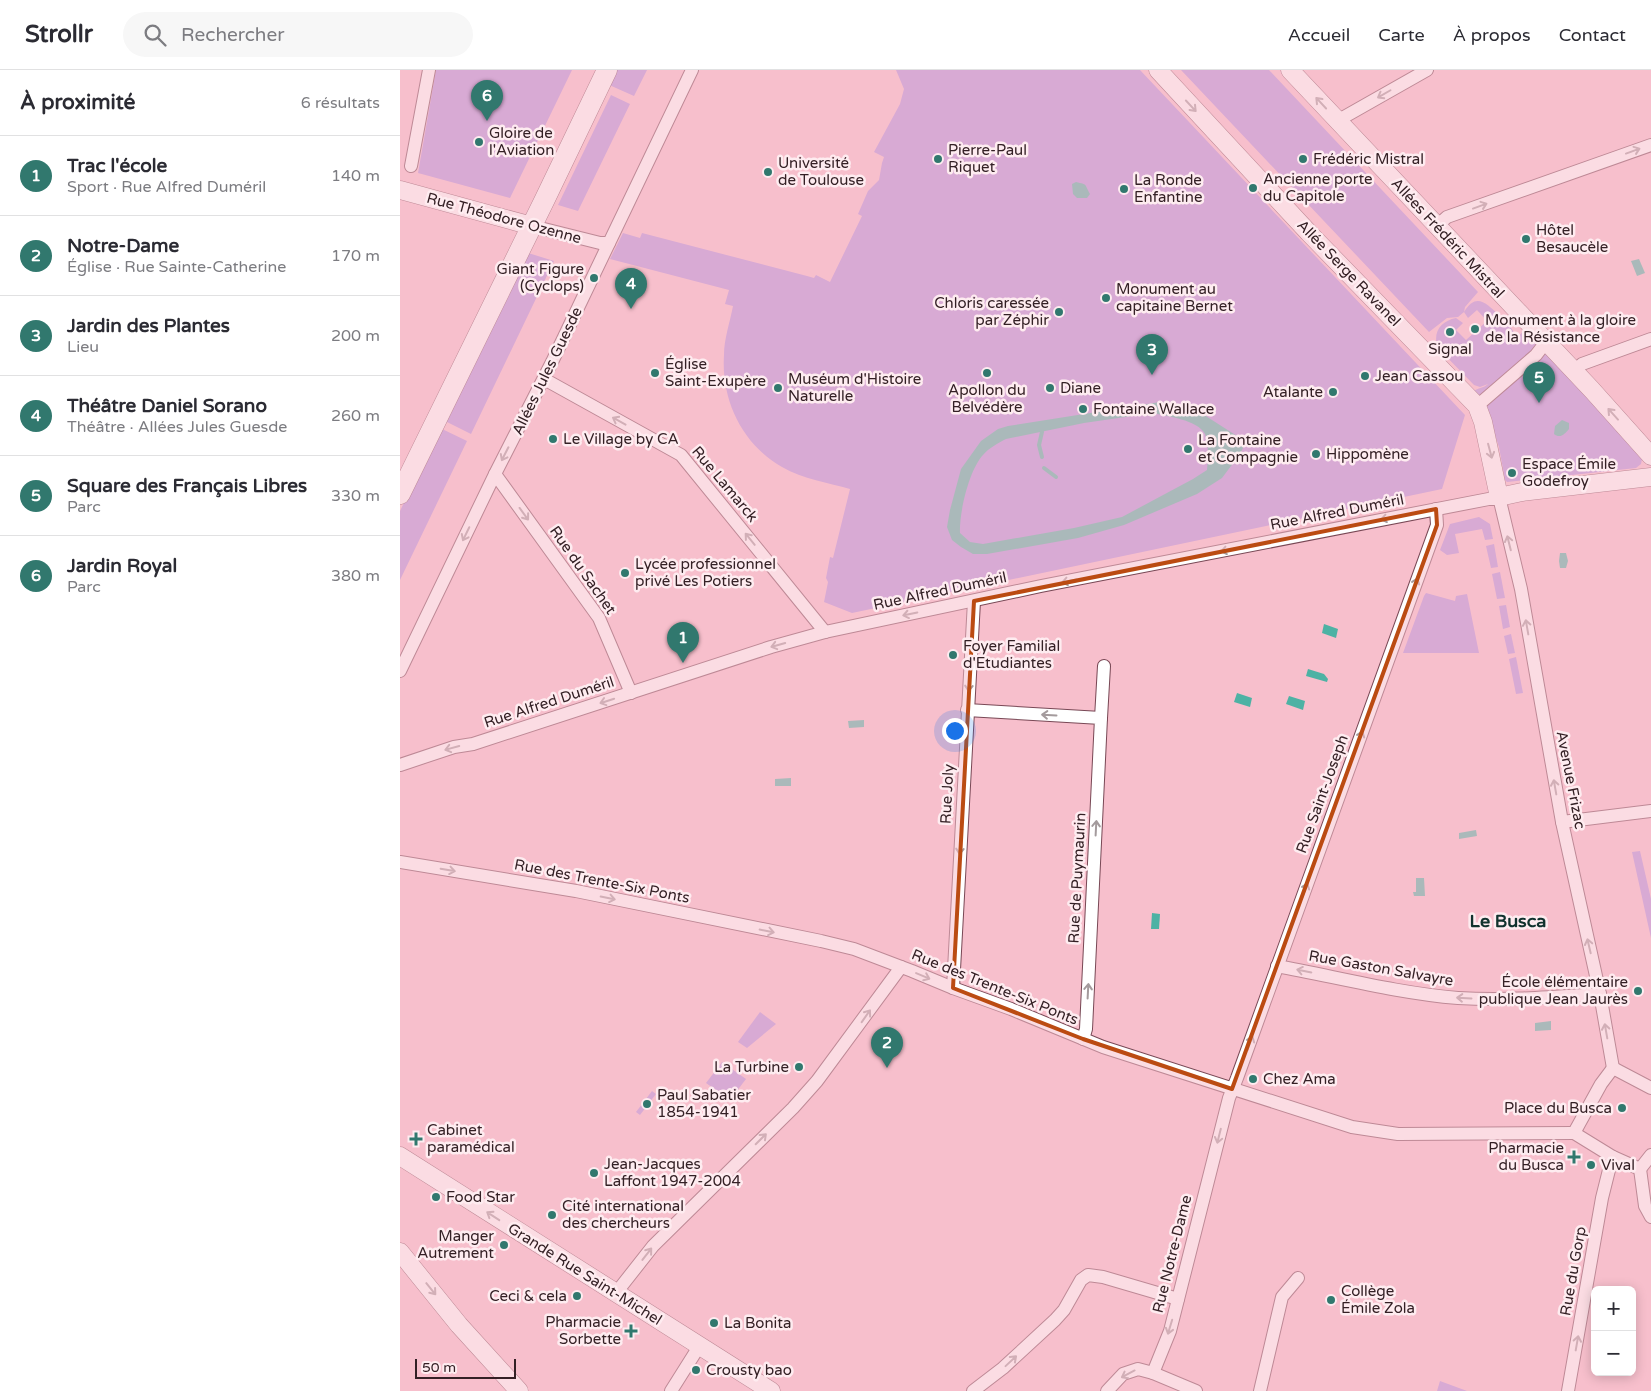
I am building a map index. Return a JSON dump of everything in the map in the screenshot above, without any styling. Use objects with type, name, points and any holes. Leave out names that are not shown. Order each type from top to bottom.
[{"type":"main road","points":[[400,494],[607,70]]},
{"type":"main road","name":"Allée Serge Ravanel","points":[[1158,70],[1309,233],[1477,406],[1483,422],[1499,497]]},
{"type":"main road","name":"Allées Frédéric Mistral","points":[[1290,70],[1574,371],[1648,453],[1644,468],[1629,479]]},
{"type":"main road","name":"Rue Théodore Ozenne","points":[[400,190],[532,226]]},
{"type":"main road","points":[[1499,497],[1522,492],[1651,477]]},
{"type":"main road","name":"Grande Rue Saint-Michel","points":[[400,1156],[771,1391]]},
{"type":"main road","points":[[401,1255],[459,1325],[519,1391]]},
{"type":"street","points":[[411,166],[429,70]]},
{"type":"street","name":"Allées Jules Guesde","points":[[400,670],[495,474],[544,379],[692,70]]},
{"type":"street","points":[[1337,120],[1426,70]]},
{"type":"street","points":[[1437,226],[1447,218],[1651,145]]},
{"type":"street","name":"Rue Théodore Ozenne","points":[[532,226],[600,244],[609,243]]},
{"type":"street","points":[[1574,371],[1582,364],[1651,339]]},
{"type":"street","points":[[1477,406],[1536,355],[1546,342]]},
{"type":"street","name":"Rue Lamarck","points":[[544,379],[681,455],[825,632]]},
{"type":"street","name":"Rue du Sachet","points":[[495,474],[599,618],[631,693]]},
{"type":"street","name":"Rue Alfred Duméril","points":[[400,764],[454,747],[473,744],[771,647],[825,632],[1041,586],[1499,497]]},
{"type":"street","name":"Avenue Frizac","points":[[1499,497],[1521,589],[1562,822],[1600,994],[1613,1068]]},
{"type":"street","name":"Rue Saint-Joseph","points":[[1232,1089],[1437,525],[1436,509]]},
{"type":"street","name":"Rue Joly","points":[[952,988],[974,601]]},
{"type":"street","name":"Rue de Puymaurin","points":[[1083,1039],[1086,1029],[1104,666]]},
{"type":"street","points":[[967,710],[1101,718]]},
{"type":"street","points":[[1562,822],[1651,811]]},
{"type":"street","name":"Rue des Trente-Six Ponts","points":[[400,862],[576,891],[821,940],[854,949],[1011,1009],[1102,1047],[1352,1127],[1398,1134],[1574,1133]]},
{"type":"street","name":"Rue Gaston Salvayre","points":[[1277,966],[1403,990],[1457,998],[1514,999],[1600,994]]},
{"type":"street","points":[[616,1293],[653,1246],[793,1108],[817,1081],[901,967]]},
{"type":"street","points":[[1640,1169],[1613,1157],[1574,1133],[1601,1084],[1613,1068],[1651,1088]]},
{"type":"street","name":"Rue Notre-Dame","points":[[1153,1373],[1170,1331],[1232,1089]]},
{"type":"street","points":[[1651,1155],[1640,1169],[1645,1206],[1651,1218]]},
{"type":"street","name":"Rue du Gorp","points":[[1568,1391],[1602,1198],[1610,1162],[1613,1157]]},
{"type":"street","points":[[973,1391],[1003,1368],[1055,1320],[1064,1310],[1080,1280],[1088,1275],[1103,1277],[1178,1299]]},
{"type":"street","points":[[1260,1391],[1282,1297],[1298,1278]]},
{"type":"street","points":[[671,1391],[700,1345]]},
{"type":"street","points":[[1107,1391],[1123,1374],[1138,1369],[1153,1373],[1196,1391]]},
{"type":"highlighted area","points":[[1436,509],[1437,525],[1232,1089],[1083,1039],[953,988],[974,601]]},
{"type":"shaded area","points":[[436,70],[572,70],[510,198],[418,173]]},
{"type":"shaded area","points":[[614,70],[647,70],[634,96],[607,84]]},
{"type":"shaded area","points":[[896,70],[1140,70],[1465,415],[1442,489],[852,613],[824,602],[830,557],[833,558],[850,489],[807,478],[782,467],[756,446],[745,433],[730,404],[724,372],[725,343],[733,306],[725,304],[729,290],[610,259],[623,233],[640,238],[642,233],[814,278],[816,275],[830,282],[862,216],[858,214],[868,191],[879,180],[884,157],[874,152],[900,104],[904,89]]},
{"type":"shaded area","points":[[1181,70],[1269,70],[1478,292],[1465,307],[1464,312],[1458,317],[1447,318],[1429,332]]},
{"type":"shaded area","points":[[611,95],[630,104],[578,211],[558,205]]},
{"type":"shaded area","points":[[1076,182],[1086,186],[1090,194],[1087,198],[1077,198],[1073,194],[1072,184]]},
{"type":"shaded area","points":[[525,252],[554,261],[471,434],[443,420]]},
{"type":"shaded area","points":[[1639,259],[1645,273],[1637,276],[1631,261]]},
{"type":"shaded area","points":[[1473,302],[1481,302],[1502,318],[1517,338],[1526,328],[1642,459],[1641,464],[1636,468],[1507,482],[1505,480],[1499,447],[1488,414],[1472,392],[1488,384],[1480,387],[1474,385],[1438,348],[1436,342],[1439,328],[1451,319],[1456,318],[1463,323],[1456,330],[1466,340],[1487,321],[1477,310],[1468,318],[1464,312]]},
{"type":"shaded area","points":[[1160,402],[1198,411],[1237,436],[1244,446],[1222,478],[1197,494],[1124,525],[1078,538],[987,554],[973,554],[952,540],[947,527],[961,469],[981,441],[998,429]],"holes":[[[1153,413],[1189,422],[1201,429],[1205,434],[1207,442],[1207,470],[1122,517],[1074,528],[983,544],[970,542],[960,533],[963,503],[973,471],[983,455],[997,444],[1006,439],[1084,423]]]},
{"type":"shaded area","points":[[1562,420],[1569,423],[1569,429],[1566,433],[1558,436],[1554,434],[1555,426]]},
{"type":"shaded area","points":[[440,428],[467,441],[400,580],[400,511]]},
{"type":"shaded area","points":[[1479,517],[1490,524],[1493,539],[1485,540],[1482,529],[1455,534],[1459,553],[1447,555],[1440,550],[1450,524]]},
{"type":"shaded area","points":[[1494,544],[1498,567],[1491,568],[1486,546]]},
{"type":"shaded area","points":[[1560,553],[1566,553],[1568,561],[1566,568],[1560,568]]},
{"type":"shaded area","points":[[1500,572],[1505,598],[1497,599],[1492,574]]},
{"type":"shaded area","points":[[1426,593],[1455,601],[1456,596],[1467,594],[1479,653],[1403,653]]},
{"type":"shaded area","points":[[1506,605],[1510,627],[1503,629],[1499,606]]},
{"type":"shaded area","points":[[1324,624],[1338,629],[1336,638],[1322,633]]},
{"type":"shaded area","points":[[1511,634],[1515,653],[1508,654],[1504,636]]},
{"type":"shaded area","points":[[1516,657],[1523,693],[1516,694],[1509,659]]},
{"type":"shaded area","points":[[1308,669],[1324,674],[1328,679],[1327,682],[1306,676]]},
{"type":"shaded area","points":[[1237,693],[1252,698],[1250,707],[1234,702]]},
{"type":"shaded area","points":[[1289,696],[1305,701],[1303,710],[1286,704]]},
{"type":"shaded area","points":[[864,720],[864,727],[849,728],[848,721]]},
{"type":"shaded area","points":[[791,778],[791,786],[775,786],[775,779]]},
{"type":"shaded area","points":[[1476,830],[1477,836],[1459,839],[1459,833]]},
{"type":"shaded area","points":[[1640,851],[1651,899],[1651,938],[1632,852]]},
{"type":"shaded area","points":[[1416,878],[1424,878],[1425,896],[1414,896],[1413,892],[1416,892]]},
{"type":"shaded area","points":[[1152,913],[1160,914],[1159,929],[1151,929]]},
{"type":"shaded area","points":[[760,1012],[776,1024],[747,1048],[738,1042]]},
{"type":"shaded area","points":[[1551,1021],[1551,1030],[1535,1031],[1535,1023]]},
{"type":"shaded area","points":[[722,1062],[746,1079],[730,1100],[706,1083]]},
{"type":"shaded area","points":[[652,1091],[656,1094],[640,1115],[636,1112]]},
{"type":"shaded area","points":[[1440,1381],[1467,1391],[1437,1391]]},
{"type":"waterway","points":[[1042,432],[1039,445],[1042,457]]},
{"type":"waterway","points":[[1044,468],[1056,477]]},
{"type":"place","name":"Jardin Royal","points":[[487,121]]},
{"type":"place","name":"Gloire de l'Aviation","points":[[479,142]]},
{"type":"place","name":"Pierre-Paul Riquet","points":[[938,159]]},
{"type":"place","name":"Frédéric Mistral","points":[[1303,159]]},
{"type":"place","name":"Université de Toulouse","points":[[768,172]]},
{"type":"place","name":"Ancienne porte du Capitole","points":[[1253,188]]},
{"type":"place","name":"La Ronde Enfantine","points":[[1124,189]]},
{"type":"place","name":"Hôtel Besaucèle","points":[[1526,239]]},
{"type":"place","name":"Giant Figure (Cyclops)","points":[[594,278]]},
{"type":"place","name":"Monument au capitaine Bernet","points":[[1106,298]]},
{"type":"place","name":"Théâtre Daniel Sorano","points":[[631,309]]},
{"type":"place","name":"Chloris caressée par Zéphir","points":[[1059,312]]},
{"type":"place","name":"Monument à la gloire de la Résistance","points":[[1475,329]]},
{"type":"place","name":"Signal","points":[[1450,332]]},
{"type":"place","name":"Église Saint-Exupère","points":[[655,373]]},
{"type":"place","name":"Apollon du Belvédère","points":[[987,373]]},
{"type":"place","name":"Jardin des Plantes","points":[[1152,375]]},
{"type":"place","name":"Jean Cassou","points":[[1365,376]]},
{"type":"place","name":"Muséum d'Histoire Naturelle","points":[[778,388]]},
{"type":"place","name":"Diane","points":[[1050,388]]},
{"type":"place","name":"Atalante","points":[[1333,392]]},
{"type":"place","name":"Square des Français Libres","points":[[1539,403]]},
{"type":"place","name":"Fontaine Wallace","points":[[1083,409]]},
{"type":"place","name":"Le Village by CA","points":[[553,439]]},
{"type":"place","name":"La Fontaine et Compagnie","points":[[1188,449]]},
{"type":"place","name":"Hippomène","points":[[1316,454]]},
{"type":"place","name":"Espace Émile Godefroy","points":[[1512,473]]},
{"type":"place","name":"Lycée professionnel privé Les Potiers","points":[[625,573]]},
{"type":"place","name":"Foyer Familial d'Etudiantes","points":[[953,655]]},
{"type":"place","name":"Trac l'école","points":[[683,663]]},
{"type":"place","name":"École élémentaire publique Jean Jaurès","points":[[1638,991]]},
{"type":"place","name":"La Turbine","points":[[799,1067]]},
{"type":"place","name":"Notre-Dame","points":[[887,1068]]},
{"type":"place","name":"Chez Ama","points":[[1253,1079]]},
{"type":"place","name":"Paul Sabatier 1854-1941","points":[[647,1104]]},
{"type":"place","name":"Place du Busca","points":[[1622,1108]]},
{"type":"place","name":"Cabinet paramédical","points":[[416,1139]]},
{"type":"place","name":"Pharmacie du Busca","points":[[1574,1157]]},
{"type":"place","name":"Vival","points":[[1591,1165]]},
{"type":"place","name":"Jean-Jacques Laffont 1947-2004","points":[[594,1173]]},
{"type":"place","name":"Food Star","points":[[436,1197]]},
{"type":"place","name":"Cité international des chercheurs","points":[[552,1215]]},
{"type":"place","name":"Manger Autrement","points":[[504,1245]]},
{"type":"place","name":"Ceci & cela","points":[[577,1296]]},
{"type":"place","name":"Collège Émile Zola","points":[[1331,1300]]},
{"type":"place","name":"La Bonita","points":[[714,1323]]},
{"type":"place","name":"Pharmacie Sorbette","points":[[631,1331]]},
{"type":"place","name":"Crousty bao","points":[[696,1370]]},
{"type":"district","name":"Le Busca","points":[[1508,921]]}]
